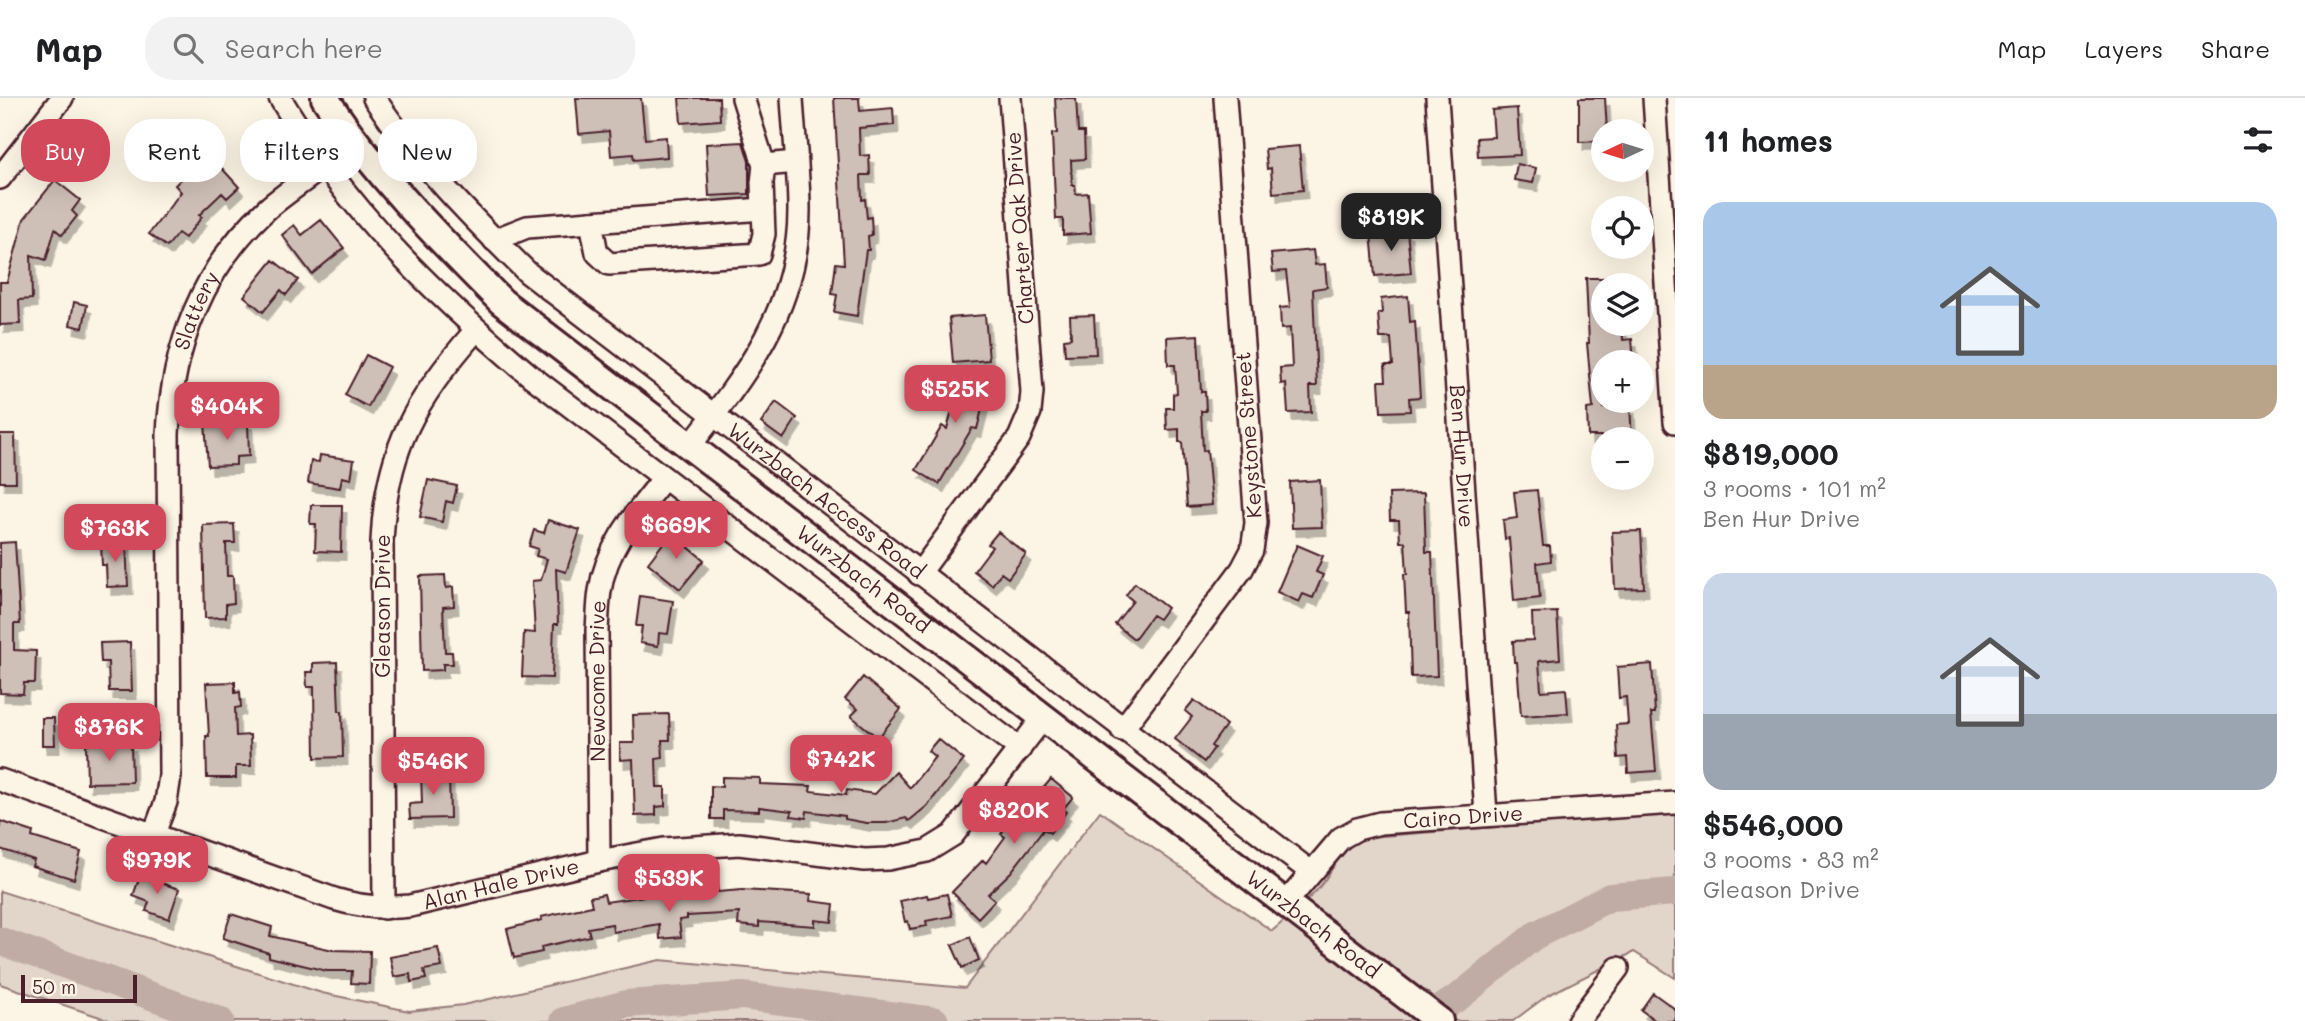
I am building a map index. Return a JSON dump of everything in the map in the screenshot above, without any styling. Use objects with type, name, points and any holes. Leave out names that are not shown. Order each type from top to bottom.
[{"type":"main road","name":"Wurzbach Road","points":[[325,98],[437,238],[502,302],[1439,1021]]},
{"type":"street","points":[[0,178],[62,98]]},
{"type":"street","points":[[280,98],[294,119]]},
{"type":"street","name":"Wurzbach Access Road","points":[[374,98],[461,208],[527,273],[1311,872]]},
{"type":"street","points":[[592,222],[597,253],[610,264],[759,254],[764,234],[764,165],[743,98]]},
{"type":"street","points":[[689,447],[760,351],[784,298],[797,241],[799,212],[792,98]]},
{"type":"street","name":"Charter Oak Drive","points":[[919,573],[1018,438],[1030,412],[1032,392],[1010,98]]},
{"type":"street","name":"Keystone Street","points":[[1122,730],[1242,569],[1252,550],[1256,523],[1225,98]]},
{"type":"street","name":"Ben Hur Drive","points":[[1437,98],[1486,814]]},
{"type":"street","points":[[1654,98],[1675,422]]},
{"type":"street","points":[[764,165],[796,162]]},
{"type":"street","name":"Slattery","points":[[153,836],[166,803],[170,776],[168,434],[174,371],[193,311],[225,257],[244,232],[266,210],[303,182]]},
{"type":"street","points":[[337,182],[380,236],[431,289],[532,377],[1020,749]]},
{"type":"street","points":[[494,240],[527,227],[763,209]]},
{"type":"street","name":"Gleason Drive","points":[[384,908],[382,541],[388,485],[402,439],[418,404],[434,380],[476,330]]},
{"type":"street","name":"Newcome Drive","points":[[599,861],[597,629],[600,591],[608,561],[627,525],[664,478]]},
{"type":"street","name":"Alan Hale Drive","points":[[0,780],[334,899],[359,906],[384,908],[410,906],[599,861],[664,849],[739,844],[864,860],[908,856],[927,851],[953,835],[1043,718]]},
{"type":"street","name":"Cairo Drive","points":[[1285,904],[1341,838],[1357,829],[1380,823],[1675,803]]},
{"type":"street","points":[[1578,1021],[1618,968]]},
{"type":"shaded area","points":[[1100,811],[1272,931],[1314,893],[1349,847],[1370,837],[1675,813],[1675,978],[1634,952],[1548,995],[1513,1021],[112,1021],[0,984],[0,891],[322,993],[409,1011],[463,1005],[660,960],[965,988]]},
{"type":"building","points":[[576,98],[641,98],[645,139],[666,137],[667,157],[634,160],[633,154],[611,156],[609,131],[579,134]]},
{"type":"building","points":[[679,98],[719,98],[720,120],[681,123]]},
{"type":"building","points":[[834,98],[859,98],[860,111],[893,108],[894,125],[859,128],[860,156],[869,155],[870,175],[861,175],[862,200],[865,199],[867,218],[871,217],[872,235],[868,236],[869,250],[866,250],[857,316],[834,312],[837,295],[832,294],[836,263],[844,264]]},
{"type":"building","points":[[1055,98],[1076,98],[1078,132],[1084,132],[1085,159],[1071,160],[1072,185],[1075,185],[1076,194],[1088,193],[1091,233],[1063,235],[1063,219],[1056,219],[1052,134],[1057,133]]},
{"type":"building","points":[[1579,98],[1605,98],[1606,119],[1591,119],[1591,142],[1579,142]]},
{"type":"building","points":[[1517,108],[1520,155],[1478,157],[1477,138],[1494,137],[1492,110]]},
{"type":"building","points":[[743,142],[749,161],[749,194],[709,196],[706,144]]},
{"type":"building","points":[[1299,146],[1303,190],[1273,193],[1271,168],[1267,169],[1265,149]]},
{"type":"building","points":[[1517,164],[1536,168],[1533,183],[1514,180]]},
{"type":"building","points":[[226,173],[239,187],[227,198],[222,193],[199,215],[202,217],[185,238],[178,233],[167,247],[149,234],[181,192],[175,185],[178,182],[226,182]]},
{"type":"building","points":[[53,182],[58,182],[80,200],[72,211],[77,216],[62,235],[55,229],[46,260],[31,255],[32,299],[19,300],[20,324],[0,325],[0,282],[7,282],[24,219]]},
{"type":"building","points":[[321,220],[344,248],[312,274],[282,235],[294,225],[302,235]]},
{"type":"building","points":[[1407,230],[1411,273],[1375,276],[1371,233]]},
{"type":"building","points":[[1313,250],[1315,265],[1325,264],[1327,287],[1313,289],[1317,386],[1310,386],[1311,412],[1288,413],[1286,383],[1281,384],[1280,368],[1292,367],[1290,328],[1281,329],[1280,308],[1290,307],[1286,271],[1273,272],[1271,254]]},
{"type":"building","points":[[273,260],[298,280],[286,295],[281,290],[263,312],[244,296]]},
{"type":"building","points":[[1586,278],[1591,278],[1591,336],[1623,336],[1623,340],[1632,339],[1633,350],[1591,350],[1591,386]]},
{"type":"building","points":[[1408,296],[1410,322],[1415,321],[1420,397],[1409,398],[1410,411],[1381,412],[1379,381],[1386,381],[1385,365],[1393,365],[1391,338],[1380,338],[1378,313],[1382,313],[1381,299]]},
{"type":"building","points":[[74,302],[87,305],[83,328],[70,325]]},
{"type":"building","points":[[985,315],[989,360],[953,363],[949,318]]},
{"type":"building","points":[[1094,315],[1096,354],[1065,355],[1064,339],[1071,338],[1070,316]]},
{"type":"building","points":[[1198,335],[1201,392],[1205,392],[1206,411],[1201,411],[1203,451],[1207,450],[1212,505],[1187,507],[1179,429],[1167,430],[1166,408],[1173,408],[1173,394],[1177,393],[1175,365],[1168,365],[1167,337]]},
{"type":"building","points":[[366,355],[389,367],[368,407],[345,395]]},
{"type":"building","points":[[952,372],[989,381],[977,429],[972,428],[939,484],[916,470],[942,426],[947,429],[955,399],[946,397]]},
{"type":"building","points":[[776,402],[797,418],[783,439],[761,423]]},
{"type":"building","points":[[1591,408],[1591,413],[1630,413],[1631,427],[1591,427],[1591,436],[1588,436],[1587,409]]},
{"type":"building","points":[[248,421],[249,456],[236,457],[236,465],[208,466],[205,422]]},
{"type":"building","points":[[0,434],[15,434],[16,482],[0,482]]},
{"type":"building","points":[[320,455],[354,460],[351,479],[342,477],[340,488],[308,483],[311,461],[319,462]]},
{"type":"building","points":[[428,480],[457,486],[453,503],[446,501],[442,522],[420,517]]},
{"type":"building","points":[[1320,480],[1322,527],[1292,528],[1290,482]]},
{"type":"building","points":[[1537,490],[1543,546],[1550,546],[1551,561],[1537,563],[1540,598],[1514,601],[1509,538],[1505,539],[1503,520],[1517,518],[1514,492]]},
{"type":"building","points":[[1424,493],[1426,552],[1432,552],[1437,676],[1411,677],[1409,612],[1406,612],[1404,574],[1407,574],[1405,542],[1400,542],[1399,520],[1390,520],[1389,494]]},
{"type":"building","points":[[311,505],[342,505],[341,552],[315,551],[316,524],[310,524]]},
{"type":"building","points":[[548,520],[580,530],[566,572],[556,569],[558,624],[554,624],[552,678],[522,677],[524,632],[535,633],[532,581],[541,580],[547,559],[536,556],[538,549],[529,546],[534,530],[544,533]]},
{"type":"building","points":[[234,524],[235,543],[226,543],[227,576],[233,576],[234,603],[226,604],[226,617],[205,618],[203,525]]},
{"type":"building","points":[[1641,531],[1644,588],[1615,589],[1612,532]]},
{"type":"building","points":[[998,532],[1026,554],[1008,578],[1001,573],[992,585],[974,571],[992,547],[988,544]]},
{"type":"building","points":[[671,533],[704,560],[680,589],[648,563]]},
{"type":"building","points":[[15,542],[20,624],[14,624],[14,650],[36,651],[35,683],[24,683],[23,694],[0,693],[0,543]]},
{"type":"building","points":[[126,542],[128,586],[107,587],[101,543]]},
{"type":"building","points":[[1297,545],[1323,556],[1316,572],[1323,575],[1313,598],[1303,594],[1299,602],[1277,592]]},
{"type":"building","points":[[445,575],[446,588],[453,587],[454,606],[443,607],[445,652],[452,652],[453,664],[443,664],[443,670],[422,671],[420,576]]},
{"type":"building","points":[[1135,583],[1167,608],[1159,619],[1152,615],[1134,639],[1115,624],[1133,601],[1126,595]]},
{"type":"building","points":[[640,596],[673,601],[668,634],[659,633],[658,646],[640,643],[642,626],[636,626]]},
{"type":"building","points":[[1557,612],[1560,659],[1539,661],[1541,691],[1566,689],[1568,713],[1521,716],[1513,641],[1533,640],[1532,613]]},
{"type":"building","points":[[130,642],[132,691],[109,691],[108,662],[101,662],[100,643]]},
{"type":"building","points":[[337,662],[343,757],[315,758],[314,687],[307,687],[306,672],[313,672],[313,663]]},
{"type":"building","points":[[1652,664],[1655,713],[1651,713],[1656,771],[1628,773],[1627,757],[1618,758],[1616,725],[1628,724],[1626,697],[1619,698],[1617,667]]},
{"type":"building","points":[[863,677],[901,709],[878,738],[851,716],[858,709],[845,699]]},
{"type":"building","points":[[235,682],[235,693],[240,692],[241,707],[235,708],[236,736],[250,735],[251,766],[236,766],[236,778],[207,778],[206,736],[209,736],[206,683]]},
{"type":"building","points":[[1194,700],[1226,725],[1211,746],[1214,748],[1204,762],[1175,739],[1192,717],[1185,711]]},
{"type":"building","points":[[669,714],[670,740],[662,740],[663,758],[656,759],[657,787],[665,787],[665,806],[656,807],[656,815],[635,816],[633,759],[620,760],[620,743],[634,743],[633,715]]},
{"type":"building","points":[[42,718],[54,718],[55,745],[42,745]]},
{"type":"building","points":[[938,739],[964,760],[927,806],[909,821],[906,818],[886,823],[866,823],[845,819],[845,816],[807,811],[806,818],[791,816],[792,811],[759,807],[759,811],[723,810],[723,819],[711,819],[711,786],[722,787],[722,777],[760,778],[760,784],[811,786],[810,791],[846,795],[847,790],[875,794],[896,772],[910,788],[935,757],[928,751]]},
{"type":"building","points":[[131,743],[132,782],[87,783],[86,744]]},
{"type":"building","points":[[449,772],[450,818],[410,819],[409,804],[422,803],[421,773]]},
{"type":"building","points":[[1051,779],[1073,797],[1063,809],[1066,812],[1050,833],[1044,829],[1011,872],[988,894],[995,900],[978,918],[952,892],[983,860],[986,863],[1005,837],[1001,834],[1013,815],[1032,793],[1036,797]]},
{"type":"building","points":[[0,821],[33,832],[32,837],[81,852],[74,879],[32,866],[34,860],[0,849]]},
{"type":"building","points":[[140,876],[179,889],[169,919],[146,911],[149,902],[133,896]]},
{"type":"building","points":[[717,884],[718,892],[742,890],[811,894],[810,901],[834,904],[832,922],[815,920],[815,926],[759,922],[759,927],[738,925],[739,913],[687,916],[687,919],[679,920],[681,937],[660,939],[659,924],[613,932],[612,924],[588,928],[590,936],[541,947],[542,952],[514,958],[507,929],[542,920],[541,917],[592,906],[590,897],[604,894],[606,902],[666,893],[666,890],[693,885]]},
{"type":"building","points":[[947,894],[952,916],[926,921],[927,926],[910,929],[908,921],[905,922],[900,901]]},
{"type":"building","points":[[231,914],[272,927],[270,936],[333,950],[370,951],[369,984],[351,983],[352,971],[327,971],[269,957],[269,953],[223,938]]},
{"type":"building","points":[[970,937],[979,960],[962,968],[952,945]]},
{"type":"building","points":[[438,948],[442,967],[424,970],[426,979],[411,982],[410,974],[394,977],[390,957]]},
{"type":"building","points":[[1653,993],[1675,1009],[1675,1021],[1656,1021],[1641,1010]]},
{"type":"waterway","points":[[1422,1021],[1460,996],[1534,936],[1610,897],[1675,892]]},
{"type":"waterway","points":[[0,941],[220,1021]]},
{"type":"waterway","points":[[564,1021],[626,1004],[743,996],[935,1021]]}]
